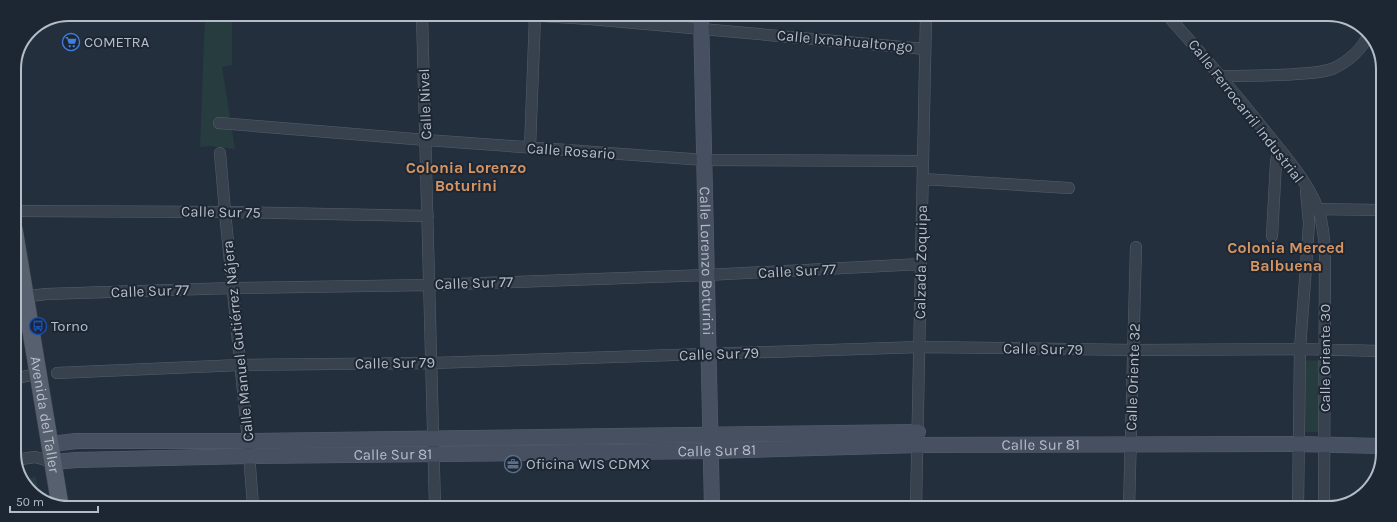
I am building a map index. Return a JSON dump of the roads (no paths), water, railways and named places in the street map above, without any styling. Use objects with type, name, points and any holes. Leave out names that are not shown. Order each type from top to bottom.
[{"type":"main road","name":"Avenida del Taller","points":[[21,301],[39,373],[59,500]]},
{"type":"street","name":"Calle Nivel","points":[[422,21],[435,501]]},
{"type":"street","points":[[530,21],[530,148]]},
{"type":"street","name":"Calle Ixnahualtongo","points":[[677,21],[702,22],[925,49]]},
{"type":"street","name":"Calzada Zoquipa","points":[[916,501],[926,21]]},
{"type":"street","name":"Calle Ferrocarril Industrial","points":[[1173,21],[1222,76],[1281,151],[1306,187],[1313,209]]},
{"type":"street","name":"Calle Lorenzo Boturini","points":[[702,22],[712,501]]},
{"type":"street","points":[[1222,76],[1272,76],[1315,73],[1332,69],[1358,51],[1366,39]]},
{"type":"street","name":"Calle Rosario","points":[[220,123],[530,148],[704,160],[923,162]]},
{"type":"street","points":[[1272,236],[1276,162],[1281,151]]},
{"type":"street","name":"Calle Manuel Gutiérrez Nájera","points":[[220,153],[253,501]]},
{"type":"street","points":[[923,179],[1069,188]]},
{"type":"street","points":[[1313,209],[1376,210]]},
{"type":"street","name":"Calle Oriente 30","points":[[1298,501],[1300,349],[1308,239],[1313,209]]},
{"type":"street","name":"Calle Oriente 30","points":[[1313,209],[1324,234],[1325,251],[1324,501]]},
{"type":"street","name":"Calle Sur 75","points":[[21,211],[225,212],[428,216]]},
{"type":"street","name":"Calle Oriente 32","points":[[1129,501],[1136,247]]},
{"type":"street","name":"Calle Sur 77","points":[[21,297],[233,288],[429,285],[707,275],[921,264]]},
{"type":"street","name":"Calle Sur 79","points":[[57,373],[240,365],[432,363],[920,347],[1134,350],[1300,349],[1376,351]]},
{"type":"street","points":[[21,377],[39,373]]},
{"type":"street","name":"Calle Sur 81","points":[[51,444],[76,441],[248,441],[711,435],[918,438],[1131,445],[1325,444],[1376,446]]},
{"type":"street","name":"Calle Sur 81","points":[[54,462],[77,460],[249,456],[711,451],[918,438]]},
{"type":"street","points":[[35,457],[51,444]]},
{"type":"street","points":[[22,459],[35,457],[54,462]]},
{"type":"place","name":"COMETRA","points":[[71,42]]},
{"type":"place","name":"Torno","points":[[38,326]]},
{"type":"place","name":"Oficina WIS CDMX","points":[[513,464]]},
{"type":"district","name":"Colonia Lorenzo Boturini","points":[[466,176]]},
{"type":"district","name":"Colonia Merced Balbuena","points":[[1286,256]]}]
